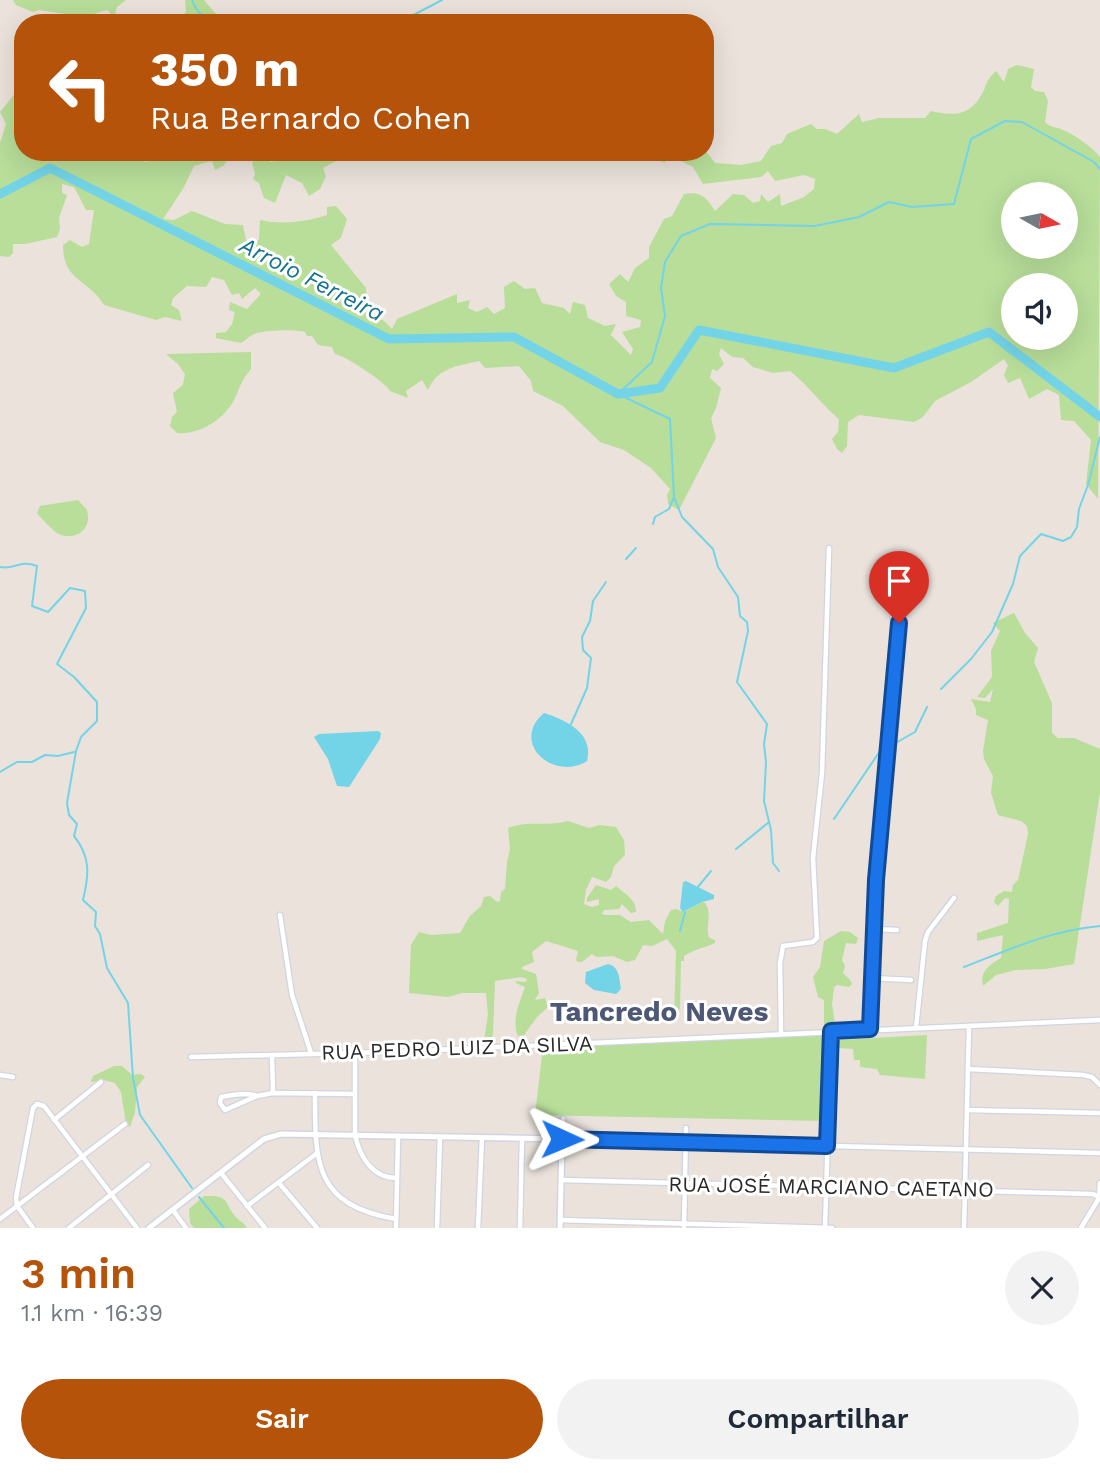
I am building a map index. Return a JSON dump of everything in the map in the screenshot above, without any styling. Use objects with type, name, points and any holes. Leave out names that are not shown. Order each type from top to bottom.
[{"type":"street","points":[[781,1033],[780,963],[783,946],[813,942],[817,938],[813,859],[822,773],[829,548]]},
{"type":"street","points":[[870,1029],[876,880],[904,571]]},
{"type":"street","points":[[916,1028],[925,941],[954,898]]},
{"type":"street","points":[[280,915],[292,995],[311,1054]]},
{"type":"street","points":[[874,929],[897,929]]},
{"type":"street","points":[[872,978],[911,980]]},
{"type":"street","name":"RUA PEDRO LUIZ DA SILVA","points":[[191,1057],[1100,1020]]},
{"type":"street","points":[[964,1228],[969,1026]]},
{"type":"street","points":[[825,1228],[831,1031]]},
{"type":"street","points":[[355,1052],[355,1135],[360,1154],[370,1167],[384,1176],[397,1178]]},
{"type":"street","points":[[272,1055],[273,1093]]},
{"type":"street","points":[[968,1069],[1083,1075],[1093,1077],[1100,1085]]},
{"type":"street","points":[[0,1075],[13,1077]]},
{"type":"street","points":[[54,1120],[101,1082]]},
{"type":"street","points":[[257,1096],[226,1096],[221,1097],[220,1103],[225,1110],[257,1096],[273,1093],[355,1094]]},
{"type":"street","points":[[315,1093],[317,1154],[327,1180],[345,1201],[369,1213],[396,1219]]},
{"type":"street","points":[[33,1228],[17,1206],[16,1198],[33,1108],[37,1104],[44,1107],[137,1228]]},
{"type":"street","points":[[967,1110],[1100,1113]]},
{"type":"street","points":[[560,1228],[563,1119]]},
{"type":"street","points":[[0,1219],[125,1124]]},
{"type":"street","points":[[684,1226],[686,1128]]},
{"type":"street","points":[[149,1228],[264,1139],[273,1135],[562,1139],[1100,1153]]},
{"type":"street","points":[[396,1228],[398,1136]]},
{"type":"street","points":[[437,1228],[440,1137]]},
{"type":"street","points":[[478,1228],[482,1138]]},
{"type":"street","points":[[520,1228],[522,1139]]},
{"type":"street","points":[[247,1206],[317,1154]]},
{"type":"street","points":[[69,1228],[148,1166]]},
{"type":"street","points":[[221,1173],[265,1228]]},
{"type":"street","name":"RUA JOSÉ MARCIANO CAETANO","points":[[561,1180],[1093,1194],[1100,1198]]},
{"type":"street","points":[[1081,1228],[1100,1198],[1100,1183]]},
{"type":"street","points":[[279,1184],[317,1228]]},
{"type":"street","points":[[173,1210],[186,1228]]},
{"type":"street","points":[[560,1220],[684,1226],[832,1228]]},
{"type":"green space","points":[[13,0],[126,0],[117,7],[115,14],[107,10],[94,14],[65,14],[39,10],[33,12],[16,5]]},
{"type":"green space","points":[[185,0],[204,0],[217,14],[184,14]]},
{"type":"green space","points":[[1017,65],[1034,69],[1031,87],[1035,91],[1044,92],[1048,101],[1045,122],[1077,138],[1100,157],[1098,499],[1086,484],[1091,440],[1074,421],[1061,420],[1059,395],[1047,389],[1029,399],[1020,378],[1008,383],[1004,375],[1008,365],[1004,359],[971,382],[935,401],[923,417],[914,422],[859,415],[848,422],[847,446],[842,453],[832,439],[838,432],[839,419],[797,376],[790,371],[773,373],[753,367],[743,358],[732,357],[721,348],[719,354],[724,364],[717,371],[712,369],[710,378],[721,388],[711,418],[716,438],[679,510],[668,504],[667,495],[670,489],[651,468],[624,450],[600,442],[563,406],[533,391],[531,381],[519,366],[485,368],[479,361],[456,367],[442,372],[428,390],[422,380],[406,391],[408,398],[390,391],[365,370],[335,354],[332,347],[318,345],[312,336],[307,336],[305,332],[261,332],[241,343],[216,338],[216,333],[226,332],[232,324],[235,312],[229,310],[230,302],[247,309],[261,294],[255,288],[242,299],[239,293],[232,295],[224,280],[212,277],[206,287],[187,286],[173,298],[171,305],[179,310],[182,321],[165,317],[156,320],[104,305],[98,296],[72,273],[64,257],[63,245],[70,240],[82,247],[89,244],[94,210],[86,210],[74,187],[62,184],[62,193],[67,195],[59,218],[60,229],[57,237],[13,244],[13,253],[9,257],[0,256],[0,143],[6,124],[0,112],[14,94],[14,161],[212,161],[194,166],[183,189],[163,219],[174,220],[192,211],[225,224],[243,225],[246,240],[259,240],[260,220],[294,222],[311,219],[327,215],[327,207],[336,206],[347,219],[341,238],[331,245],[366,288],[367,305],[392,329],[397,319],[457,294],[457,303],[470,300],[468,308],[477,312],[487,307],[494,314],[505,308],[504,287],[514,281],[525,289],[535,288],[542,303],[564,308],[570,314],[573,302],[585,305],[588,318],[605,326],[616,324],[611,335],[631,355],[633,349],[622,332],[640,327],[641,320],[626,316],[626,302],[616,296],[609,284],[620,274],[628,282],[635,268],[649,258],[649,247],[664,219],[672,216],[684,194],[695,193],[702,196],[715,211],[733,194],[744,195],[753,203],[760,201],[761,194],[768,202],[780,194],[781,206],[804,197],[814,189],[815,179],[804,175],[775,181],[768,171],[761,177],[703,184],[693,167],[681,161],[713,161],[741,165],[761,161],[771,146],[782,143],[787,134],[811,124],[817,129],[837,134],[859,114],[862,122],[879,118],[925,118],[931,111],[949,114],[963,112],[974,105],[996,71],[1004,82],[1008,69]]},
{"type":"green space","points":[[212,161],[227,161],[215,170]]},
{"type":"green space","points":[[336,161],[323,168],[326,176],[320,189],[309,196],[302,183],[286,175],[275,203],[264,198],[259,183],[253,179],[255,174],[252,162]]},
{"type":"green space","points":[[251,352],[251,369],[225,413],[211,424],[186,433],[177,433],[170,426],[172,417],[177,412],[173,393],[183,385],[185,374],[166,354]]},
{"type":"green space","points":[[78,500],[87,510],[88,520],[84,529],[73,536],[57,533],[37,513],[40,506]]},
{"type":"green space","points":[[1014,613],[1025,633],[1038,648],[1034,662],[1052,703],[1052,733],[1058,738],[1074,738],[1100,749],[1100,792],[1074,964],[1016,970],[996,975],[983,986],[984,973],[1001,958],[1003,935],[977,941],[977,933],[1008,923],[1009,899],[1005,898],[998,906],[994,902],[996,896],[1004,891],[1012,892],[1013,885],[1018,880],[1028,834],[1027,826],[1021,821],[998,815],[991,793],[993,776],[983,751],[988,720],[976,715],[971,699],[990,702],[993,689],[985,698],[977,697],[992,677],[991,651],[1000,631],[993,623]]},
{"type":"green space","points":[[568,821],[589,828],[600,825],[616,827],[624,840],[625,855],[614,866],[611,877],[606,882],[592,877],[584,904],[592,907],[599,905],[599,899],[587,902],[596,885],[611,890],[616,886],[632,900],[636,912],[631,913],[622,904],[619,909],[604,910],[602,913],[620,915],[631,922],[649,920],[663,934],[665,921],[671,910],[684,912],[702,902],[708,911],[709,938],[715,940],[715,943],[684,956],[684,961],[681,961],[680,1007],[677,1019],[674,1020],[676,951],[667,939],[652,946],[643,945],[635,960],[627,962],[613,956],[597,957],[592,954],[578,962],[578,951],[546,941],[532,952],[534,962],[522,969],[536,974],[539,993],[535,1000],[545,998],[548,1007],[524,1035],[518,1036],[516,1018],[525,987],[516,981],[526,982],[527,979],[521,977],[495,981],[493,1034],[490,1042],[484,1041],[488,1014],[486,993],[462,993],[448,997],[409,993],[411,945],[419,932],[431,935],[460,933],[470,916],[481,906],[484,897],[490,896],[497,902],[500,901],[501,892],[505,889],[510,849],[508,828],[523,824]]},
{"type":"green space","points":[[841,931],[850,932],[858,938],[856,944],[846,943],[842,960],[845,966],[843,973],[852,984],[849,987],[834,987],[832,1004],[835,1024],[832,1028],[824,1028],[824,1000],[818,997],[813,977],[820,967],[824,941]]},
{"type":"green space","points":[[826,1035],[825,1121],[535,1115],[543,1047]]},
{"type":"green space","points":[[927,1035],[925,1079],[880,1075],[877,1069],[860,1067],[860,1060],[854,1060],[853,1049],[839,1048],[838,1040]]},
{"type":"green space","points":[[114,1066],[122,1066],[132,1075],[141,1074],[145,1077],[137,1087],[135,1112],[130,1127],[126,1124],[121,1092],[115,1083],[103,1080],[91,1082],[93,1076]]},
{"type":"green space","points":[[204,1196],[222,1198],[247,1228],[194,1228],[190,1223],[189,1209]]},
{"type":"water","points":[[544,713],[569,724],[582,735],[588,751],[587,761],[561,767],[540,756],[531,736],[534,725]]},
{"type":"water","points":[[381,733],[380,739],[349,787],[337,786],[328,759],[314,737],[319,734]]},
{"type":"water","points":[[683,882],[714,895],[714,899],[683,912],[680,908]]},
{"type":"water","points":[[608,964],[615,968],[618,974],[621,989],[616,994],[594,990],[585,983],[586,972]]},
{"type":"waterway","points":[[192,0],[201,14]]},
{"type":"waterway","points":[[415,14],[442,0]]},
{"type":"waterway","name":"Arroio Ferreira","points":[[779,871],[773,863],[771,830],[764,801],[764,744],[767,724],[737,682],[748,631],[747,622],[740,616],[738,597],[718,567],[713,549],[682,517],[674,497],[670,419],[618,394],[652,362],[665,316],[661,288],[665,262],[681,236],[710,224],[815,226],[859,217],[889,202],[912,207],[954,204],[971,139],[1005,121],[1022,122],[1094,162],[1100,169]]},
{"type":"waterway","name":"Arroio Ferreira","points":[[0,194],[50,168],[389,339],[514,337],[618,394],[660,388],[699,330],[894,368],[989,332],[1100,417]]},
{"type":"waterway","points":[[941,689],[971,659],[992,632],[1013,584],[1020,556],[1041,534],[1063,541],[1071,537],[1077,527],[1079,509],[1100,437]]},
{"type":"waterway","points":[[653,524],[655,517],[669,509],[674,497]]},
{"type":"waterway","points":[[626,559],[636,548]]},
{"type":"waterway","points":[[0,567],[26,564],[37,566],[32,606],[48,612],[70,588],[85,591],[86,608],[57,664],[74,677],[97,702],[97,721],[81,737],[76,751],[67,803],[69,815],[77,824],[74,836],[86,859],[87,882],[83,900],[96,912],[95,926],[100,934],[107,968],[128,1003],[133,1078],[140,1115],[192,1188]]},
{"type":"waterway","points":[[571,724],[587,688],[591,658],[583,650],[582,637],[590,621],[593,601],[606,582]]},
{"type":"waterway","points":[[892,745],[915,732],[927,707]]},
{"type":"waterway","points":[[834,819],[880,751]]},
{"type":"waterway","points":[[0,772],[17,762],[32,762],[45,755],[58,756],[74,752]]},
{"type":"waterway","points":[[736,849],[769,822]]},
{"type":"waterway","points":[[697,888],[711,871]]},
{"type":"waterway","points":[[680,931],[685,912]]},
{"type":"waterway","points":[[964,967],[1047,936],[1100,926]]},
{"type":"waterway","points":[[199,1197],[224,1228]]},
{"type":"district","name":"Tancredo Neves","points":[[659,1011]]},
{"type":"route","points":[[562,1139],[827,1146],[831,1031],[870,1029],[876,880],[899,623]]}]
